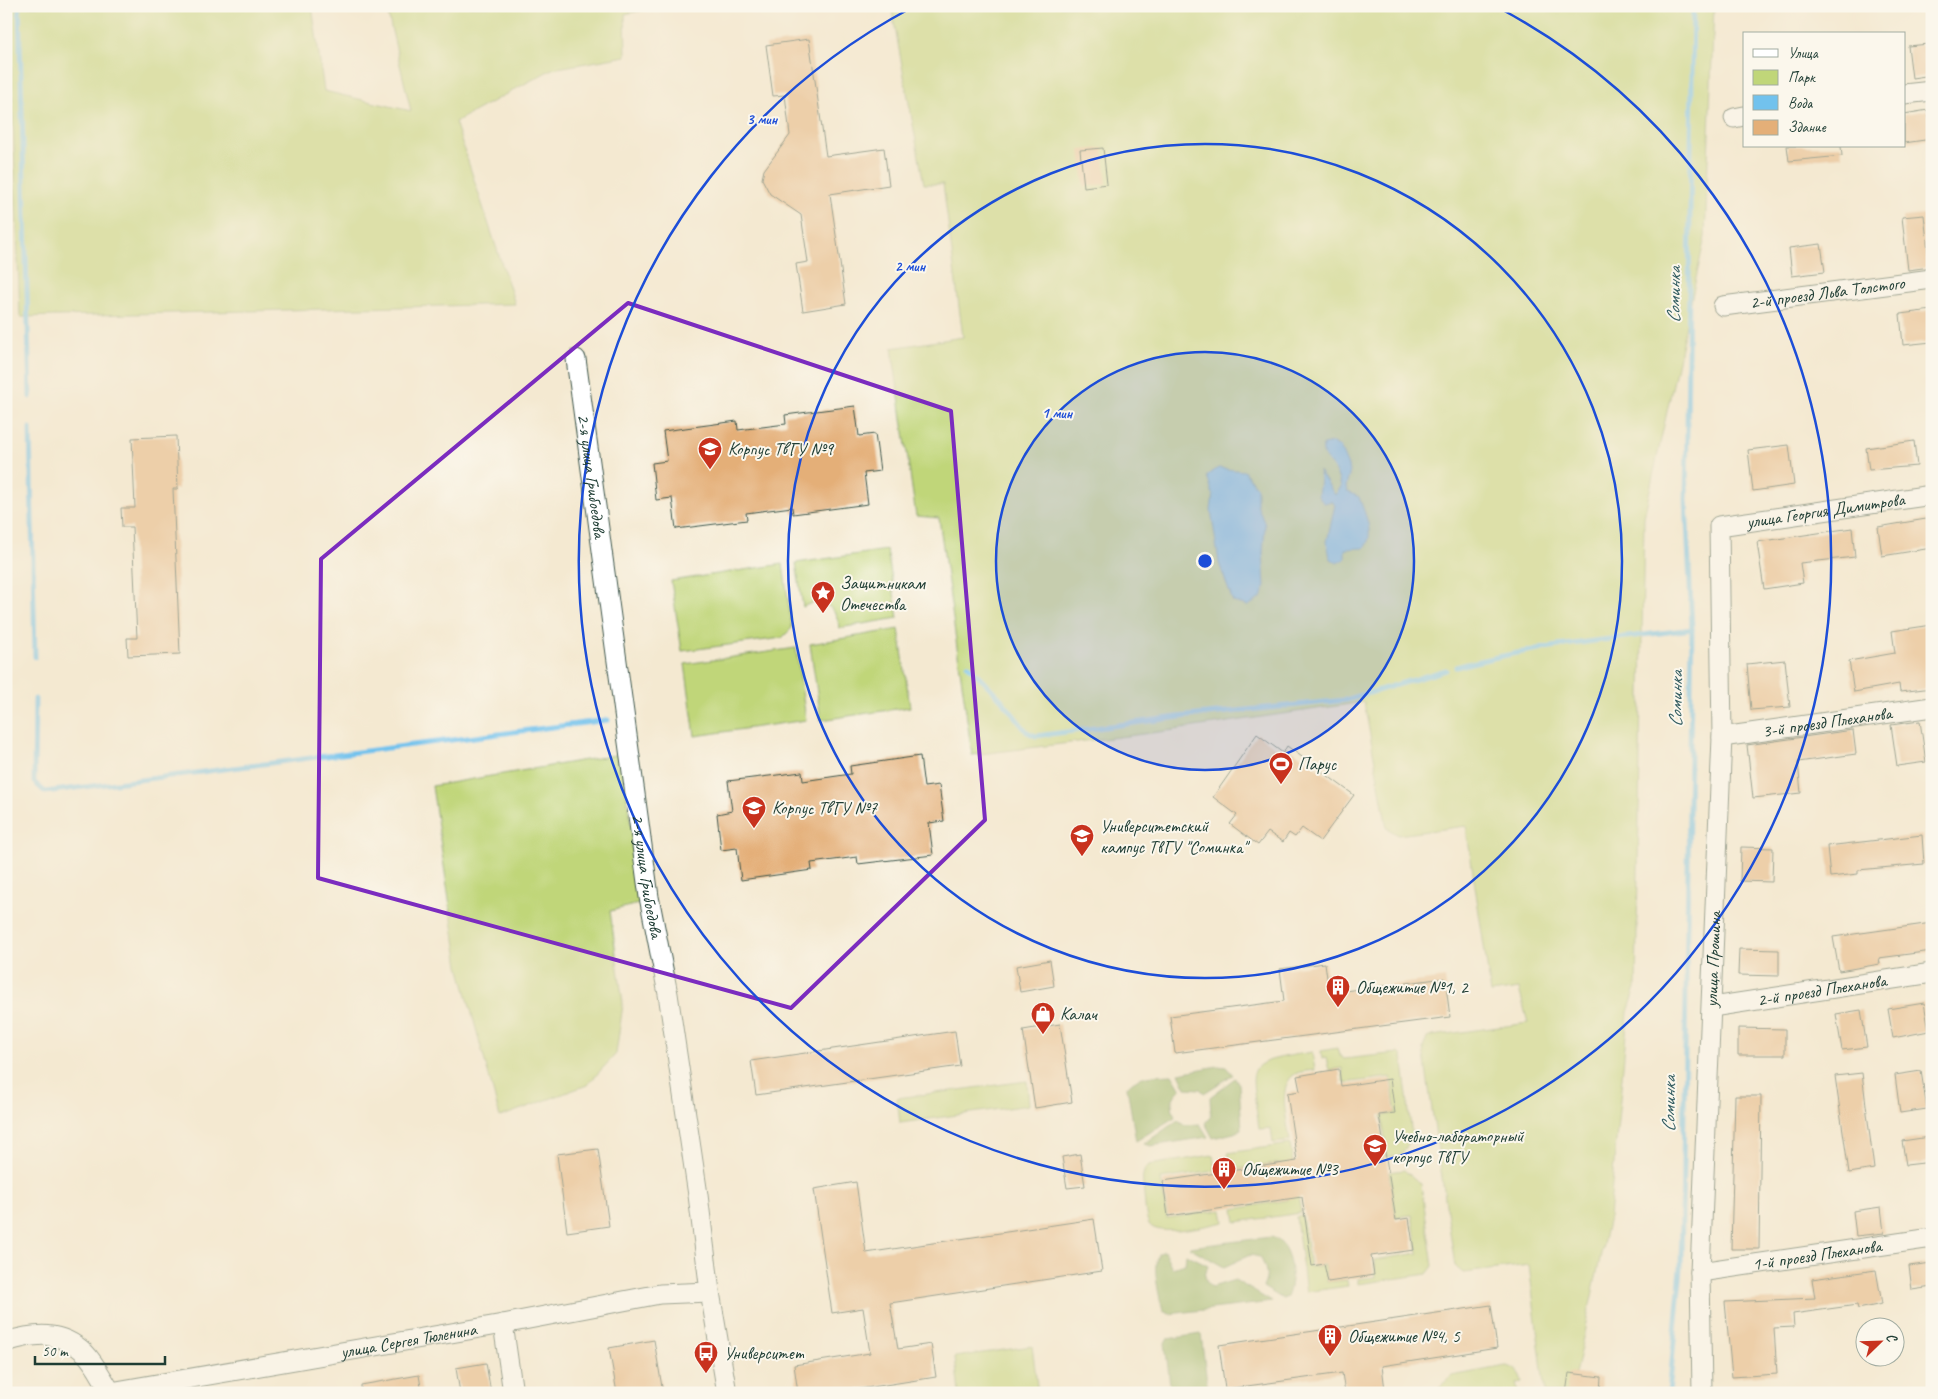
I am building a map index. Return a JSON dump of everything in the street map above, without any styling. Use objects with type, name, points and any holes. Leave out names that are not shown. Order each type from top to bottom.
[{"type":"street","points":[[1906,94],[1932,91]]},
{"type":"street","name":"2-й проезд Льва Толстого","points":[[1723,306],[1932,279]]},
{"type":"street","name":"2-я улица Грибоедова","points":[[576,359],[649,897],[668,994],[698,1195],[710,1292],[727,1393]]},
{"type":"street","name":"улица Георгия Димитрова","points":[[1719,526],[1932,495]]},
{"type":"street","name":"улица Прошина","points":[[1702,1393],[1700,1272],[1722,737],[1719,526]]},
{"type":"street","name":"3-й проезд Плеханова","points":[[1722,737],[1932,707]]},
{"type":"street","name":"2-й проезд Плеханова","points":[[1712,1007],[1932,973]]},
{"type":"street","name":"1-й проезд Плеханова","points":[[1700,1272],[1932,1238]]},
{"type":"street","name":"улица Сергея Тюленина","points":[[108,1392],[503,1324],[660,1294],[710,1292]]},
{"type":"street","points":[[503,1324],[513,1393]]},
{"type":"street","points":[[6,1342],[30,1334],[60,1336],[86,1354],[108,1392]]},
{"type":"highlighted area","points":[[628,303],[951,411],[985,820],[791,1008],[318,878],[321,559]]},
{"type":"green space","points":[[9,6],[312,6],[324,91],[411,111],[386,6],[663,6],[625,14],[626,56],[552,69],[455,122],[515,304],[20,317]]},
{"type":"green space","points":[[891,6],[1714,6],[1705,237],[1644,517],[1636,988],[1628,1012],[1609,1217],[1571,1393],[1545,1393],[1529,1265],[1463,1273],[1455,1266],[1423,1048],[1427,1038],[1432,1036],[1528,1023],[1519,989],[1491,993],[1466,826],[1398,835],[1387,828],[1364,702],[1167,731],[972,755],[939,518],[916,516],[892,348],[963,337],[943,184],[924,184]]},
{"type":"green space","points":[[887,550],[898,618],[839,628],[832,609],[822,603],[803,607],[796,563]]},
{"type":"green space","points":[[783,564],[792,628],[782,638],[682,651],[671,581]]},
{"type":"green space","points":[[899,629],[910,707],[821,720],[810,644]]},
{"type":"green space","points":[[796,648],[806,720],[695,736],[685,664]]},
{"type":"green space","points":[[621,754],[642,903],[610,911],[623,1004],[616,1054],[587,1085],[500,1117],[459,966],[432,786]]},
{"type":"green space","points":[[1337,1048],[1339,1055],[1344,1059],[1399,1053],[1402,1056],[1412,1136],[1402,1155],[1387,1157],[1382,1116],[1396,1113],[1391,1077],[1344,1083],[1342,1068],[1329,1070],[1326,1058],[1322,1059],[1321,1051]]},
{"type":"green space","points":[[1312,1052],[1315,1070],[1295,1074],[1289,1080],[1286,1087],[1285,1105],[1290,1141],[1273,1143],[1271,1128],[1259,1129],[1253,1078],[1255,1070],[1261,1064],[1272,1060]]},
{"type":"green space","points":[[1218,1066],[1226,1067],[1233,1075],[1204,1093],[1200,1089],[1186,1088],[1179,1073]]},
{"type":"green space","points":[[1172,1074],[1181,1089],[1175,1095],[1172,1102],[1175,1117],[1136,1141],[1127,1087],[1142,1077]]},
{"type":"green space","points":[[1235,1078],[1239,1084],[1242,1129],[1213,1138],[1205,1123],[1211,1116],[1210,1097]]},
{"type":"green space","points":[[1027,1081],[1029,1105],[900,1123],[897,1098]]},
{"type":"green space","points":[[1178,1120],[1185,1125],[1200,1124],[1208,1137],[1151,1146],[1144,1144]]},
{"type":"green space","points":[[1290,1144],[1301,1213],[1236,1222],[1234,1209],[1287,1200],[1281,1163],[1231,1170],[1228,1153]]},
{"type":"green space","points":[[1213,1155],[1215,1171],[1161,1179],[1167,1218],[1222,1210],[1224,1222],[1196,1228],[1172,1230],[1154,1228],[1149,1224],[1143,1182],[1143,1174],[1146,1168],[1149,1165]]},
{"type":"green space","points":[[1404,1170],[1421,1184],[1433,1266],[1427,1274],[1358,1284],[1358,1279],[1376,1277],[1374,1260],[1418,1253],[1412,1215],[1396,1217],[1389,1172]]},
{"type":"green space","points":[[1302,1216],[1310,1267],[1324,1265],[1327,1282],[1347,1280],[1348,1286],[1306,1292],[1296,1217]]},
{"type":"green space","points":[[1271,1237],[1278,1240],[1283,1246],[1290,1262],[1291,1281],[1287,1297],[1283,1299],[1263,1287],[1266,1272],[1260,1257],[1250,1255],[1224,1267],[1189,1247]]},
{"type":"green space","points":[[1164,1251],[1172,1268],[1185,1264],[1186,1254],[1208,1265],[1205,1276],[1207,1283],[1212,1287],[1235,1280],[1272,1302],[1169,1314],[1163,1311],[1156,1274],[1158,1254]]},
{"type":"green space","points":[[1201,1334],[1208,1391],[1171,1393],[1165,1343],[1167,1339]]},
{"type":"green space","points":[[1032,1346],[1038,1393],[959,1393],[955,1357]]},
{"type":"green space","points":[[1506,1366],[1517,1371],[1520,1376],[1522,1382],[1516,1383],[1518,1393],[1432,1393],[1452,1376]]},
{"type":"water","points":[[1333,443],[1340,447],[1350,471],[1346,487],[1348,492],[1359,497],[1369,530],[1369,536],[1364,548],[1345,549],[1345,559],[1337,563],[1330,558],[1327,542],[1335,505],[1332,501],[1324,503],[1318,496],[1319,471],[1335,495],[1341,487],[1334,468],[1323,453],[1323,445]]},
{"type":"water","points":[[1218,468],[1244,471],[1257,488],[1257,505],[1265,525],[1263,553],[1265,586],[1261,598],[1248,606],[1233,602],[1219,563],[1211,510],[1213,495],[1207,476]]},
{"type":"building","points":[[809,39],[826,156],[884,148],[889,185],[830,194],[846,304],[803,311],[796,264],[808,262],[801,215],[770,194],[762,179],[764,170],[790,135],[785,95],[773,96],[766,45]]},
{"type":"building","points":[[1929,44],[1932,75],[1912,78],[1908,46]]},
{"type":"building","points":[[1928,110],[1932,139],[1906,143],[1906,114]]},
{"type":"building","points":[[1103,148],[1107,184],[1084,187],[1080,150]]},
{"type":"building","points":[[1787,148],[1841,148],[1842,156],[1789,161]]},
{"type":"building","points":[[1924,215],[1930,267],[1908,270],[1902,217]]},
{"type":"building","points":[[1821,244],[1825,272],[1792,276],[1789,248]]},
{"type":"building","points":[[1932,310],[1932,342],[1903,345],[1900,314]]},
{"type":"building","points":[[855,406],[859,436],[875,434],[880,471],[864,473],[868,504],[793,514],[792,507],[746,513],[747,520],[676,529],[672,498],[656,500],[652,463],[667,461],[663,431],[737,421],[738,430],[786,424],[785,415]]},
{"type":"building","points":[[176,436],[178,489],[173,489],[180,654],[128,656],[127,638],[137,638],[132,527],[122,527],[121,508],[135,508],[132,438]]},
{"type":"building","points":[[1914,441],[1917,466],[1869,470],[1866,448]]},
{"type":"building","points":[[1789,445],[1794,485],[1753,491],[1748,450]]},
{"type":"building","points":[[1932,518],[1932,548],[1882,556],[1878,527]]},
{"type":"building","points":[[1852,528],[1855,557],[1800,563],[1803,583],[1764,589],[1757,542]]},
{"type":"building","points":[[1932,625],[1932,688],[1900,692],[1899,684],[1854,692],[1849,661],[1895,653],[1892,631]]},
{"type":"building","points":[[1785,660],[1790,707],[1751,710],[1747,664]]},
{"type":"building","points":[[1920,721],[1926,762],[1897,766],[1891,725]]},
{"type":"building","points":[[1853,730],[1856,754],[1798,762],[1801,793],[1753,798],[1747,745]]},
{"type":"building","points":[[1257,734],[1283,753],[1287,746],[1354,795],[1320,841],[1302,828],[1295,837],[1289,833],[1283,842],[1268,832],[1258,845],[1230,824],[1237,815],[1213,797]]},
{"type":"building","points":[[920,756],[924,787],[939,785],[944,821],[929,823],[933,855],[858,864],[857,857],[811,863],[812,870],[741,880],[737,848],[721,850],[717,814],[732,811],[728,781],[802,772],[803,781],[851,774],[850,766]]},
{"type":"building","points":[[1922,835],[1924,864],[1858,870],[1858,874],[1830,877],[1827,846]]},
{"type":"building","points":[[1741,847],[1773,848],[1772,882],[1740,881]]},
{"type":"building","points":[[1932,923],[1932,951],[1879,958],[1880,964],[1839,971],[1833,937]]},
{"type":"building","points":[[1739,949],[1779,950],[1779,976],[1738,975]]},
{"type":"building","points":[[1050,960],[1054,986],[1020,992],[1016,966]]},
{"type":"building","name":"Общежитие №1, 2","points":[[1325,963],[1329,993],[1445,978],[1450,1017],[1175,1053],[1170,1016],[1284,1001],[1280,969]]},
{"type":"building","points":[[1924,1003],[1929,1031],[1893,1038],[1888,1009]]},
{"type":"building","points":[[1861,1010],[1867,1047],[1842,1050],[1836,1014]]},
{"type":"building","points":[[1060,1024],[1072,1102],[1035,1108],[1023,1030]]},
{"type":"building","points":[[1738,1028],[1785,1029],[1785,1055],[1738,1055]]},
{"type":"building","points":[[955,1031],[960,1066],[756,1095],[751,1061]]},
{"type":"building","points":[[1339,1069],[1341,1086],[1390,1079],[1395,1113],[1379,1115],[1396,1220],[1409,1218],[1414,1250],[1371,1256],[1374,1275],[1328,1282],[1324,1264],[1312,1266],[1302,1197],[1168,1216],[1163,1181],[1297,1161],[1287,1093],[1300,1091],[1297,1076]]},
{"type":"building","points":[[1921,1071],[1927,1109],[1900,1113],[1895,1075]]},
{"type":"building","points":[[1862,1073],[1874,1169],[1849,1173],[1835,1076]]},
{"type":"building","points":[[1735,1096],[1761,1096],[1759,1249],[1731,1249]]},
{"type":"building","points":[[1929,1137],[1932,1162],[1906,1165],[1902,1141]]},
{"type":"building","points":[[598,1149],[609,1226],[567,1232],[557,1154]]},
{"type":"building","points":[[1080,1154],[1085,1186],[1067,1188],[1062,1157]]},
{"type":"building","points":[[856,1182],[866,1253],[1094,1219],[1102,1271],[890,1303],[898,1349],[931,1344],[936,1377],[834,1393],[798,1393],[794,1365],[870,1353],[863,1308],[832,1313],[814,1189]]},
{"type":"building","points":[[1881,1207],[1884,1233],[1856,1236],[1853,1211]]},
{"type":"building","points":[[1932,1263],[1932,1287],[1912,1290],[1909,1266]]},
{"type":"building","points":[[1876,1270],[1882,1304],[1858,1309],[1857,1305],[1793,1314],[1794,1327],[1774,1328],[1777,1374],[1732,1377],[1725,1302],[1815,1298],[1812,1279]]},
{"type":"building","name":"Общежитие №4, 5","points":[[1491,1305],[1497,1348],[1382,1366],[1385,1390],[1345,1393],[1342,1373],[1225,1389],[1219,1345]]},
{"type":"building","points":[[654,1340],[663,1393],[617,1393],[609,1348]]},
{"type":"building","points":[[486,1363],[491,1393],[460,1393],[456,1368]]},
{"type":"building","points":[[1569,1373],[1601,1377],[1600,1393],[1566,1393]]},
{"type":"building","points":[[419,1375],[422,1393],[361,1393],[361,1385]]},
{"type":"waterway","points":[[19,6],[30,397]]},
{"type":"waterway","name":"Соминка","points":[[1669,1393],[1681,1268],[1684,1110],[1692,629],[1686,500],[1693,6]]},
{"type":"waterway","points":[[30,428],[35,657]]},
{"type":"waterway","points":[[1456,667],[1543,648],[1692,629]]},
{"type":"waterway","points":[[968,665],[1001,699],[1027,732],[1036,736],[1179,717],[1346,700],[1446,670]]},
{"type":"waterway","points":[[35,699],[34,782],[45,792],[608,720]]},
{"type":"place","name":"Корпус ТвГУ №9","points":[[710,470]]},
{"type":"place","name":"Защитникам Отечества","points":[[823,614]]},
{"type":"place","name":"Парус","points":[[1281,785]]},
{"type":"place","name":"Корпус ТвГУ №7","points":[[754,829]]},
{"type":"place","name":"Университетский кампус ТвГУ \"Соминка\"","points":[[1082,857]]},
{"type":"place","name":"Общежитие №1, 2","points":[[1338,1008]]},
{"type":"place","name":"Калач","points":[[1043,1035]]},
{"type":"place","name":"Учебно-лабораторный корпус ТвГУ","points":[[1375,1167]]},
{"type":"place","name":"Общежитие №3","points":[[1224,1190]]},
{"type":"place","name":"Общежитие №4, 5","points":[[1330,1357]]},
{"type":"place","name":"Университет","points":[[706,1374]]}]
